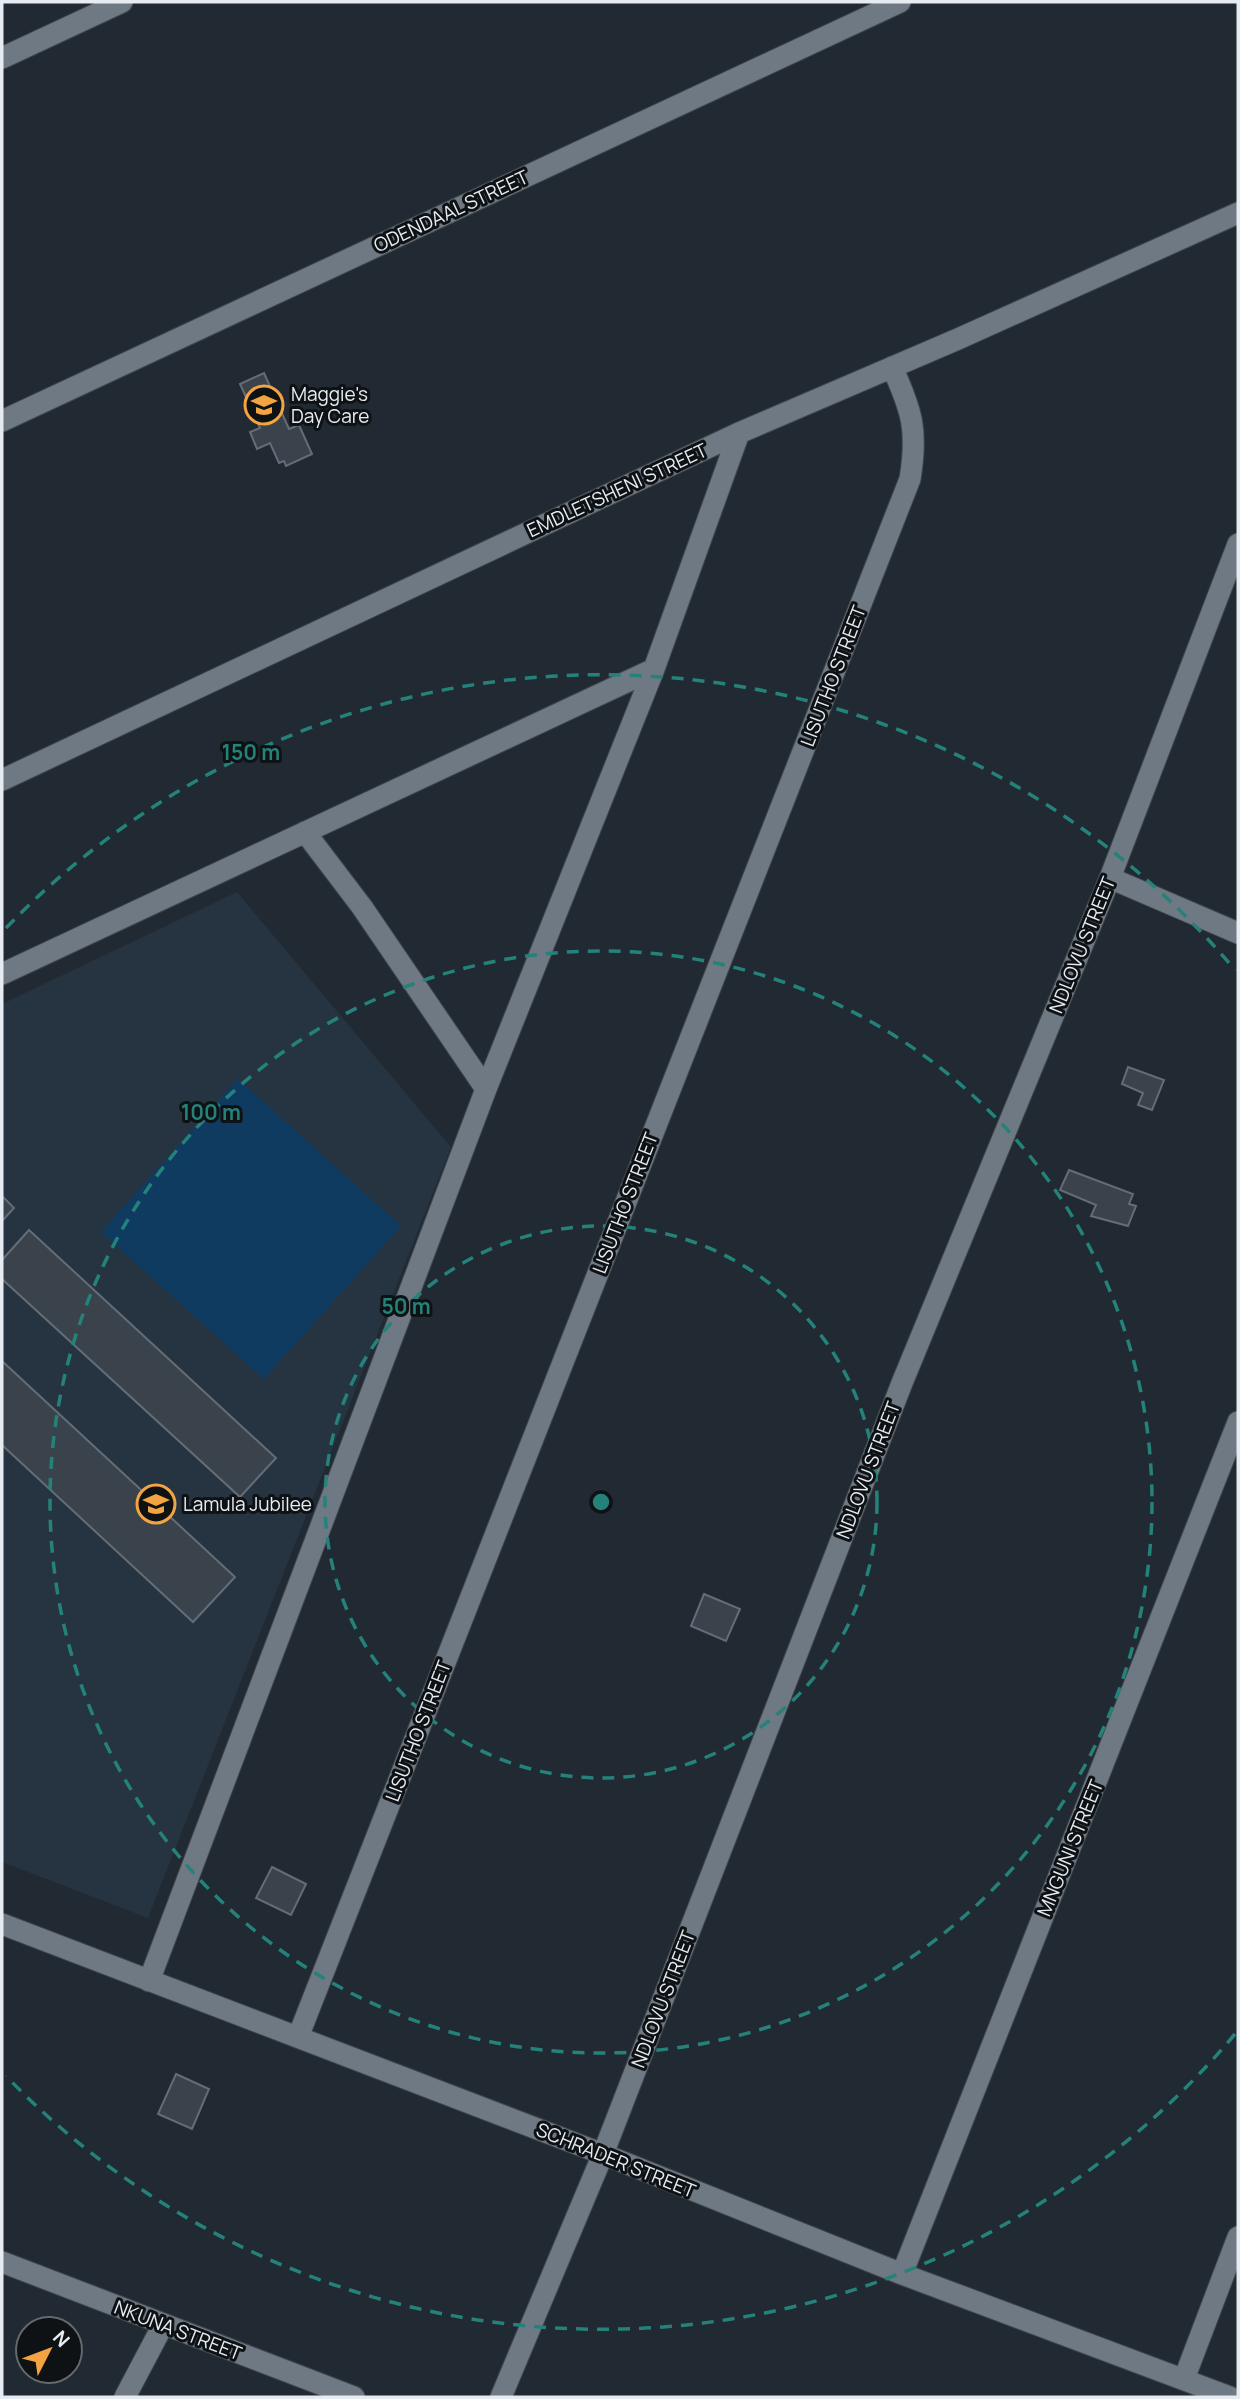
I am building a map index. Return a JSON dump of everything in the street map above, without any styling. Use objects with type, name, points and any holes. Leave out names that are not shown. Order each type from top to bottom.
[{"type":"street","points":[[2,58],[122,2]]},
{"type":"street","name":"ODENDAAL STREET","points":[[2,421],[900,2]]},
{"type":"street","name":"EMDLETSHENI STREET","points":[[2,780],[739,433],[1238,213]]},
{"type":"street","name":"LISUTHO STREET","points":[[298,2037],[910,479],[915,448],[911,407],[892,367]]},
{"type":"street","points":[[149,1981],[486,1089],[654,669],[739,433]]},
{"type":"street","name":"NDLOVU STREET","points":[[501,2397],[603,2154],[902,1383],[1110,878],[1238,544]]},
{"type":"street","points":[[2,974],[654,669]]},
{"type":"street","points":[[305,832],[362,907],[486,1089]]},
{"type":"street","points":[[1110,878],[1238,933]]},
{"type":"street","name":"MNGUNI STREET","points":[[902,2274],[1238,1422]]},
{"type":"street","name":"SCHRADER STREET","points":[[2,1924],[603,2154],[902,2274],[1230,2397]]},
{"type":"street","points":[[1184,2379],[1238,2237]]},
{"type":"street","name":"NKUNA STREET","points":[[2,2262],[354,2397]]},
{"type":"street","points":[[125,2397],[163,2325]]},
{"type":"shaded area","name":"Lamula Jubilee","points":[[237,892],[451,1147],[148,1918],[2,1862],[2,1004]]},
{"type":"shaded area","points":[[238,1079],[401,1226],[264,1379],[101,1232]]},
{"type":"building","name":"Maggie's Day Care","points":[[264,373],[289,429],[299,425],[312,454],[286,466],[284,461],[279,463],[270,443],[257,449],[250,432],[260,428],[240,384]]},
{"type":"building","points":[[1128,1067],[1164,1080],[1152,1110],[1138,1105],[1143,1093],[1122,1084]]},
{"type":"building","points":[[1069,1170],[1133,1194],[1129,1204],[1136,1206],[1128,1226],[1091,1216],[1096,1205],[1060,1190]]},
{"type":"building","points":[[2,1196],[14,1208],[2,1221]]},
{"type":"building","points":[[29,1230],[276,1458],[240,1497],[2,1279],[2,1260]]},
{"type":"building","points":[[2,1361],[235,1577],[193,1622],[2,1445]]},
{"type":"building","points":[[704,1594],[740,1609],[726,1641],[691,1626]]},
{"type":"building","points":[[272,1867],[306,1884],[291,1915],[256,1898]]},
{"type":"building","points":[[176,2074],[209,2089],[192,2129],[158,2114]]},
{"type":"place","name":"Maggie's Day Care","points":[[264,405]]},
{"type":"place","name":"Lamula Jubilee","points":[[156,1504]]}]
